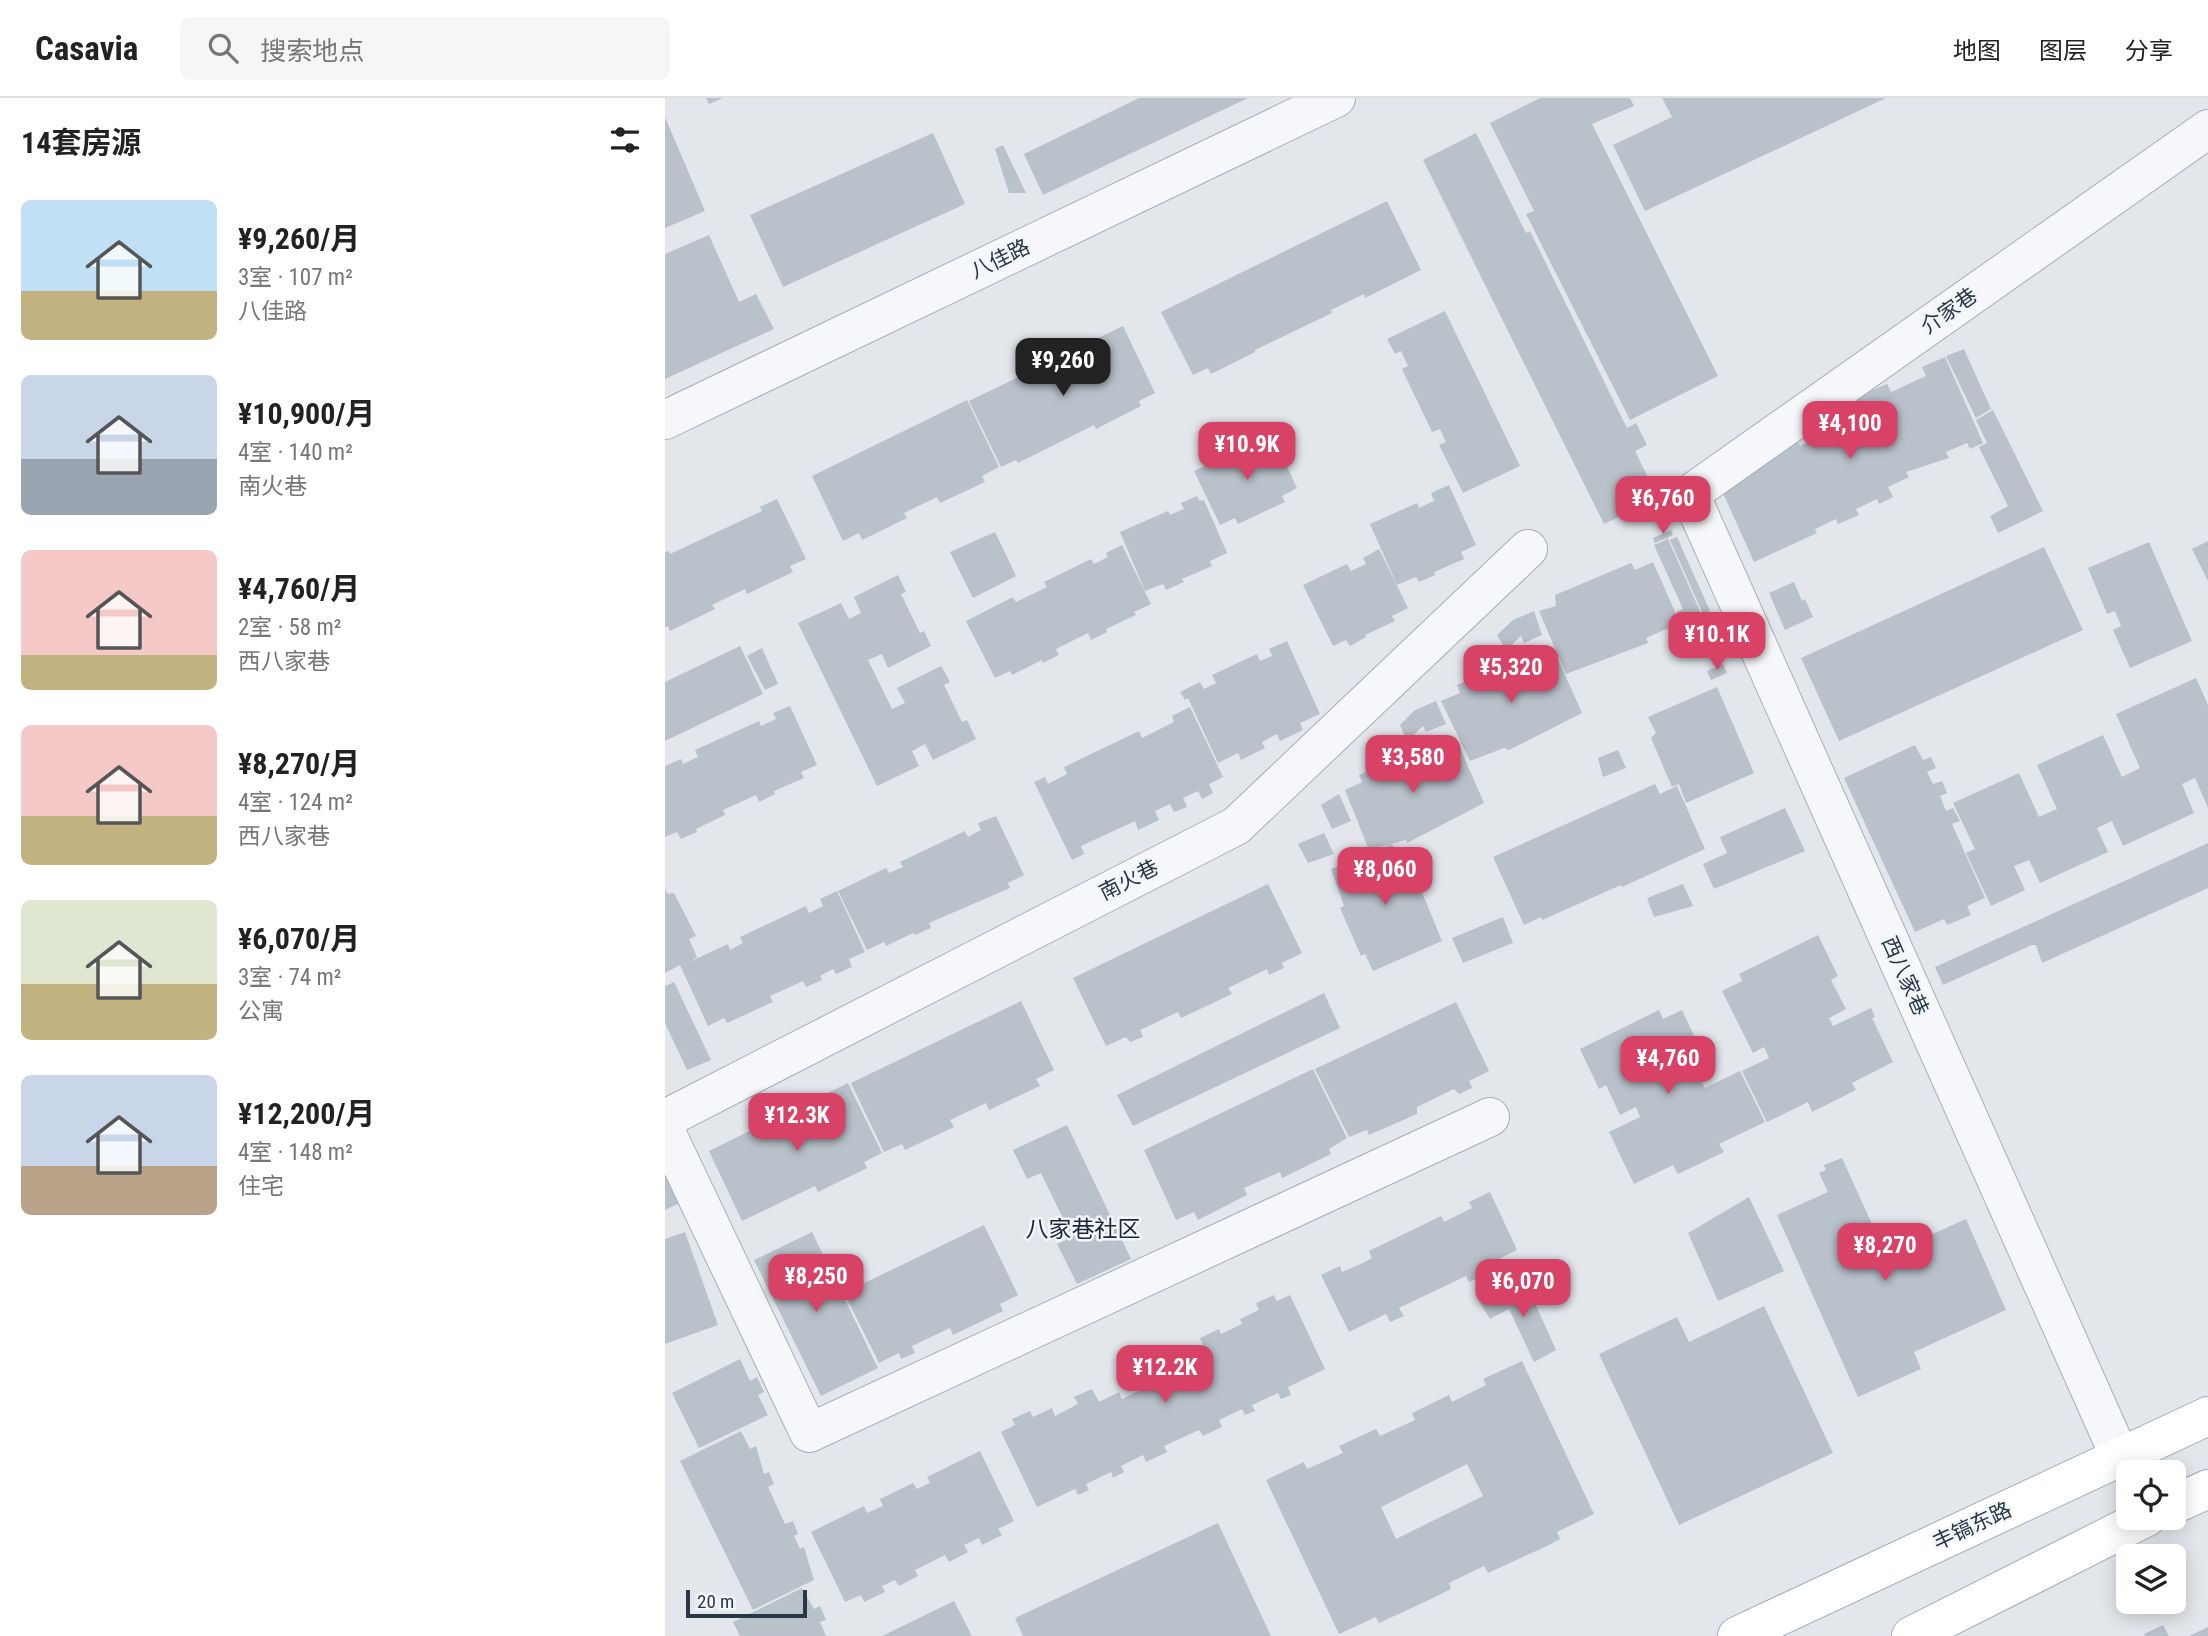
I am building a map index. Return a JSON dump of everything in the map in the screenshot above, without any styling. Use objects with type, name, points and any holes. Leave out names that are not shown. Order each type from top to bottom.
[{"type":"main road","name":"丰镐东路","points":[[1737,1636],[1775,1628],[2208,1416]]},
{"type":"main road","points":[[2186,1499],[2208,1489]]},
{"type":"main road","points":[[1911,1636],[2121,1530]]},
{"type":"street","name":"八佳路","points":[[665,420],[1336,98]]},
{"type":"street","name":"介家巷","points":[[1690,494],[2208,129]]},
{"type":"street","name":"西八家巷","points":[[1690,494],[2120,1457]]},
{"type":"street","name":"南火巷","points":[[665,1119],[1236,826],[1528,549]]},
{"type":"street","points":[[665,1130],[809,1433],[1490,1117]]},
{"type":"building","points":[[706,98],[723,98],[709,104]]},
{"type":"building","points":[[1139,98],[1248,98],[1043,195],[1024,154]]},
{"type":"building","points":[[1540,98],[1630,98],[1634,106],[1592,124],[1718,376],[1630,420],[1526,214],[1534,211],[1490,123]]},
{"type":"building","points":[[1662,98],[1886,98],[1645,211],[1613,145],[1672,117]]},
{"type":"building","points":[[665,117],[705,211],[665,228]]},
{"type":"building","points":[[933,133],[965,204],[783,287],[750,215]]},
{"type":"building","points":[[1476,133],[1526,233],[1530,231],[1627,428],[1636,423],[1647,445],[1635,451],[1658,498],[1604,524],[1423,160]]},
{"type":"building","points":[[1003,145],[1026,193],[1009,193],[995,149]]},
{"type":"building","points":[[1387,201],[1421,270],[1365,298],[1364,294],[1331,310],[1332,313],[1211,374],[1208,368],[1193,375],[1161,312]]},
{"type":"building","points":[[709,235],[739,302],[756,294],[774,329],[665,379],[665,254]]},
{"type":"building","points":[[1445,311],[1520,466],[1463,493],[1439,445],[1446,442],[1440,429],[1432,432],[1402,369],[1408,366],[1401,351],[1395,354],[1387,339]]},
{"type":"building","points":[[1123,326],[1155,393],[1139,401],[1141,406],[1096,429],[1094,425],[1018,463],[1016,460],[1001,467],[969,401]]},
{"type":"building","points":[[1964,349],[1991,409],[1976,418],[1946,356]]},
{"type":"building","points":[[1945,357],[1983,443],[1970,449],[1967,443],[1946,452],[1949,458],[1906,472],[1909,477],[1888,487],[1893,497],[1879,504],[1877,499],[1856,509],[1859,515],[1838,524],[1836,519],[1815,529],[1817,533],[1754,562],[1719,484],[1796,438],[1800,446],[1836,430],[1832,422],[1854,411],[1849,400],[1887,384],[1891,392],[1926,376],[1922,367]]},
{"type":"building","points":[[967,400],[999,467],[982,476],[985,482],[940,503],[937,497],[904,513],[907,518],[862,540],[859,533],[843,541],[812,476]]},
{"type":"building","points":[[1993,410],[2043,511],[1998,533],[1990,516],[2008,506],[1979,447],[1987,443],[1976,420]]},
{"type":"building","points":[[1272,434],[1297,488],[1282,496],[1285,502],[1238,524],[1235,518],[1220,525],[1194,471],[1241,449],[1243,454],[1258,447],[1256,441]]},
{"type":"building","points":[[1449,485],[1476,545],[1461,552],[1464,559],[1434,572],[1435,575],[1419,582],[1416,577],[1397,585],[1370,524],[1417,503],[1419,508],[1434,501],[1431,493]]},
{"type":"building","points":[[1197,496],[1200,501],[1204,500],[1227,553],[1210,561],[1212,566],[1182,579],[1184,582],[1166,590],[1163,584],[1145,591],[1120,532],[1168,511],[1170,515],[1184,509],[1181,503]]},
{"type":"building","points":[[777,499],[806,559],[790,566],[793,572],[747,594],[745,589],[712,605],[715,609],[670,631],[668,626],[665,627],[665,552],[669,551],[670,554],[762,511],[760,507]]},
{"type":"building","points":[[1671,530],[1673,535],[1655,543],[1653,538]]},
{"type":"building","points":[[995,532],[1016,576],[973,598],[950,552]]},
{"type":"building","points":[[1677,537],[1710,611],[1703,614],[1670,540]]},
{"type":"building","points":[[1668,539],[1707,627],[1687,636],[1677,612],[1683,609],[1654,545]]},
{"type":"building","points":[[2208,541],[2208,581],[2192,549]]},
{"type":"building","points":[[2149,542],[2192,641],[2130,668],[2113,630],[2121,626],[2115,611],[2107,614],[2088,568]]},
{"type":"building","points":[[1122,545],[1151,604],[1091,640],[1088,633],[1056,649],[1059,655],[1043,663],[1042,660],[1012,675],[1010,671],[995,678],[966,621],[1013,597],[1016,602],[1047,587],[1044,582],[1091,559],[1094,564],[1108,557],[1106,553]]},
{"type":"building","points":[[2044,547],[2083,630],[1839,741],[1801,658]]},
{"type":"building","points":[[1379,549],[1408,608],[1392,616],[1395,621],[1365,635],[1366,637],[1350,646],[1346,640],[1333,646],[1303,585],[1347,564],[1351,571],[1366,564],[1363,558]]},
{"type":"building","points":[[1653,562],[1680,623],[1646,638],[1648,643],[1566,674],[1539,611],[1556,606],[1555,595],[1631,563],[1635,570]]},
{"type":"building","points":[[898,575],[906,592],[901,594],[920,633],[924,631],[931,646],[888,668],[882,654],[868,660],[892,709],[905,703],[897,688],[941,666],[950,682],[944,685],[962,722],[967,720],[976,739],[933,760],[925,744],[912,751],[919,766],[877,786],[798,623],[841,603],[849,619],[861,613],[854,597]]},
{"type":"building","points":[[1794,582],[1813,617],[1785,630],[1769,593]]},
{"type":"building","points":[[1534,611],[1542,635],[1524,643],[1521,636],[1506,650],[1497,635],[1513,620]]},
{"type":"building","points":[[1287,641],[1320,714],[1300,723],[1303,730],[1280,741],[1277,734],[1262,742],[1265,748],[1241,760],[1238,753],[1218,763],[1188,698],[1185,700],[1180,692],[1200,682],[1204,689],[1216,683],[1212,675],[1257,654],[1260,661],[1272,656],[1269,649]]},
{"type":"building","points":[[740,646],[763,694],[665,741],[665,682]]},
{"type":"building","points":[[762,648],[778,684],[765,690],[747,656]]},
{"type":"building","points":[[1533,652],[1537,659],[1555,652],[1582,713],[1509,750],[1504,748],[1470,761],[1441,701],[1460,693],[1457,685]]},
{"type":"building","points":[[1723,664],[1727,673],[1711,680],[1707,671]]},
{"type":"building","points":[[2196,678],[2208,705],[2208,808],[2195,778],[2182,784],[2194,813],[2123,846],[2112,821],[2097,828],[2108,852],[2040,883],[2029,860],[2014,866],[2025,890],[1991,906],[1966,853],[1975,849],[1953,803],[2019,773],[2039,817],[2057,809],[2037,765],[2103,735],[2122,777],[2140,768],[2116,714]]},
{"type":"building","points":[[1717,687],[1754,773],[1686,803],[1679,784],[1672,787],[1651,738],[1656,733],[1648,717]]},
{"type":"building","points":[[1436,701],[1446,724],[1426,732],[1423,726],[1407,741],[1400,725],[1415,710]]},
{"type":"building","points":[[790,706],[817,765],[801,772],[804,778],[774,791],[775,794],[759,802],[756,795],[723,810],[725,815],[696,829],[697,832],[681,839],[677,832],[665,837],[665,766],[681,759],[683,764],[698,757],[695,750],[759,721],[761,726],[776,719],[773,713]]},
{"type":"building","points":[[1190,707],[1223,777],[1209,784],[1213,793],[1202,799],[1198,791],[1183,798],[1187,807],[1174,812],[1170,804],[1155,811],[1159,820],[1138,830],[1135,821],[1081,846],[1084,854],[1072,860],[1034,782],[1045,777],[1048,784],[1067,774],[1064,767],[1139,731],[1142,738],[1174,722],[1172,716]]},
{"type":"building","points":[[1435,741],[1439,749],[1457,741],[1484,803],[1407,843],[1406,840],[1369,850],[1345,790],[1362,782],[1359,775]]},
{"type":"building","points":[[1915,745],[1923,760],[1931,757],[1936,768],[1927,772],[1933,784],[1942,781],[1947,793],[1940,796],[1946,811],[1953,808],[1960,821],[1952,824],[1985,898],[1967,906],[1971,915],[1947,925],[1944,919],[1915,932],[1844,778]]},
{"type":"building","points":[[1618,750],[1626,768],[1603,777],[1598,758]]},
{"type":"building","points":[[1655,784],[1660,794],[1677,786],[1705,849],[1622,887],[1621,885],[1542,920],[1541,917],[1524,925],[1493,857]]},
{"type":"building","points":[[1339,794],[1351,821],[1332,829],[1321,805]]},
{"type":"building","points":[[1785,808],[1805,851],[1714,889],[1703,864],[1727,853],[1720,837]]},
{"type":"building","points":[[996,816],[1024,875],[1008,883],[1010,888],[929,923],[931,928],[886,946],[884,942],[867,950],[838,891],[886,868],[889,873],[903,867],[900,862],[965,831],[968,837],[981,830],[978,823]]},
{"type":"building","points":[[1324,833],[1334,854],[1308,863],[1298,844]]},
{"type":"building","points":[[2208,843],[2208,888],[2042,963],[2036,945],[2032,945],[1943,985],[1935,967]]},
{"type":"building","points":[[1392,844],[1399,861],[1408,858],[1442,941],[1373,971],[1365,954],[1361,956],[1340,908],[1344,906],[1331,869]]},
{"type":"building","points":[[1268,884],[1302,953],[1282,963],[1284,968],[1269,975],[1267,969],[1228,988],[1232,994],[1181,1018],[1178,1012],[1140,1030],[1143,1037],[1130,1042],[1126,1037],[1106,1046],[1073,978]]},
{"type":"building","points":[[1683,884],[1693,906],[1654,917],[1647,898]]},
{"type":"building","points":[[665,889],[668,894],[674,893],[696,936],[689,939],[697,957],[689,962],[728,944],[730,950],[743,943],[740,937],[806,906],[809,913],[823,906],[820,899],[837,891],[865,952],[849,959],[852,967],[836,974],[833,969],[820,976],[822,980],[806,987],[803,981],[770,996],[773,1002],[727,1023],[724,1018],[708,1026],[680,965],[665,973]]},
{"type":"building","points":[[1503,917],[1513,943],[1463,963],[1452,938]]},
{"type":"building","points":[[1818,935],[1838,976],[1831,980],[1846,1009],[1829,1018],[1833,1026],[1871,1008],[1875,1017],[1872,1018],[1893,1062],[1852,1083],[1856,1090],[1812,1112],[1808,1102],[1767,1122],[1742,1071],[1769,1058],[1764,1047],[1753,1053],[1722,991],[1742,981],[1739,974]]},
{"type":"building","points":[[674,982],[711,1060],[687,1070],[665,1023],[665,986]]},
{"type":"building","points":[[1324,993],[1340,1028],[1133,1126],[1117,1095]]},
{"type":"building","points":[[1021,1001],[1054,1070],[1036,1079],[1040,1086],[989,1110],[986,1103],[950,1120],[954,1127],[905,1150],[902,1144],[884,1152],[851,1083]]},
{"type":"building","points":[[1456,1002],[1489,1071],[1469,1081],[1472,1088],[1459,1094],[1454,1089],[1417,1107],[1417,1114],[1369,1135],[1367,1130],[1349,1137],[1315,1069]]},
{"type":"building","points":[[1659,1010],[1663,1019],[1682,1010],[1711,1072],[1699,1077],[1705,1088],[1740,1071],[1765,1122],[1719,1144],[1724,1152],[1678,1174],[1673,1165],[1634,1184],[1609,1132],[1640,1117],[1636,1107],[1620,1115],[1606,1085],[1599,1089],[1580,1049]]},
{"type":"building","points":[[1313,1069],[1347,1138],[1329,1149],[1331,1154],[1282,1178],[1280,1172],[1244,1188],[1247,1195],[1198,1220],[1194,1212],[1176,1220],[1144,1150]]},
{"type":"building","points":[[848,1083],[882,1153],[864,1162],[867,1168],[818,1192],[815,1186],[742,1221],[709,1151]]},
{"type":"building","points":[[1067,1125],[1131,1259],[1077,1284],[1057,1244],[1072,1237],[1041,1173],[1027,1179],[1013,1150]]},
{"type":"building","points":[[1842,1158],[1886,1255],[1966,1219],[2006,1310],[1914,1352],[1921,1369],[1858,1397],[1777,1215],[1828,1192],[1819,1173],[1826,1170],[1824,1165]]},
{"type":"building","points":[[665,1173],[684,1201],[665,1210]]},
{"type":"building","points":[[1490,1192],[1517,1250],[1480,1268],[1484,1275],[1469,1282],[1466,1276],[1399,1308],[1404,1316],[1390,1322],[1386,1314],[1349,1332],[1321,1275],[1340,1266],[1342,1272],[1363,1263],[1372,1258],[1369,1251],[1441,1216],[1444,1222],[1472,1208],[1469,1202]]},
{"type":"building","points":[[1749,1197],[1784,1271],[1718,1301],[1688,1233]]},
{"type":"building","points":[[984,1225],[1018,1295],[1000,1304],[1003,1311],[953,1335],[950,1328],[912,1346],[915,1353],[901,1359],[899,1353],[879,1363],[844,1293]]},
{"type":"building","points":[[685,1232],[718,1325],[665,1344],[665,1239]]},
{"type":"building","points":[[812,1232],[878,1368],[821,1396],[754,1260]]},
{"type":"building","points":[[1526,1283],[1556,1350],[1534,1362],[1509,1309],[1490,1319],[1480,1303]]},
{"type":"building","points":[[1274,1295],[1277,1301],[1290,1295],[1325,1369],[1288,1387],[1291,1395],[1281,1399],[1278,1393],[1252,1405],[1255,1411],[1245,1415],[1242,1409],[1219,1420],[1222,1427],[1203,1436],[1199,1430],[1164,1446],[1167,1452],[1146,1462],[1143,1455],[1121,1466],[1124,1472],[1113,1478],[1111,1472],[1086,1484],[1089,1490],[1078,1495],[1075,1489],[1037,1507],[1001,1432],[1015,1425],[1012,1419],[1030,1411],[1033,1417],[1052,1408],[1055,1416],[1078,1404],[1074,1397],[1092,1389],[1099,1402],[1119,1392],[1122,1399],[1189,1367],[1187,1361],[1206,1351],[1200,1338],[1219,1329],[1221,1334],[1242,1324],[1240,1319],[1259,1310],[1256,1303]]},
{"type":"building","points":[[1764,1306],[1833,1453],[1679,1525],[1599,1354],[1677,1317],[1689,1342]]},
{"type":"building","points":[[740,1359],[750,1381],[757,1377],[764,1392],[758,1395],[768,1415],[699,1448],[672,1393]]},
{"type":"building","points":[[1522,1361],[1594,1514],[1557,1532],[1560,1539],[1549,1545],[1488,1573],[1484,1566],[1449,1583],[1451,1589],[1429,1600],[1379,1623],[1376,1617],[1339,1634],[1266,1480],[1304,1462],[1307,1469],[1343,1453],[1339,1446],[1376,1429],[1380,1436],[1415,1420],[1412,1413],[1449,1395],[1452,1402],[1486,1385],[1483,1379]],"holes":[[[1467,1464],[1483,1496],[1396,1539],[1381,1507]]]},
{"type":"building","points":[[741,1431],[750,1449],[756,1446],[764,1474],[769,1472],[774,1484],[768,1487],[785,1524],[793,1521],[798,1534],[794,1536],[800,1549],[804,1547],[814,1580],[753,1610],[680,1461]]},
{"type":"building","points":[[980,1451],[1014,1521],[998,1529],[1002,1535],[982,1545],[979,1538],[964,1545],[968,1552],[949,1562],[945,1555],[915,1570],[918,1576],[899,1586],[895,1580],[882,1586],[885,1592],[864,1602],[861,1595],[845,1602],[811,1532],[864,1506],[867,1513],[883,1506],[880,1499],[913,1483],[917,1489],[930,1483],[927,1477]]},
{"type":"building","points":[[1218,1523],[1271,1636],[1023,1636],[1015,1618]]},
{"type":"building","points":[[802,1588],[814,1609],[820,1606],[826,1620],[820,1622],[826,1636],[740,1636],[733,1622]]},
{"type":"building","points":[[954,1601],[972,1636],[882,1636]]},
{"type":"building","points":[[2163,1625],[2169,1636],[2145,1636],[2144,1634]]},
{"type":"building","points":[[2208,1627],[2208,1636],[2189,1636]]},
{"type":"district","name":"八家巷社区","points":[[1083,1229]]}]
